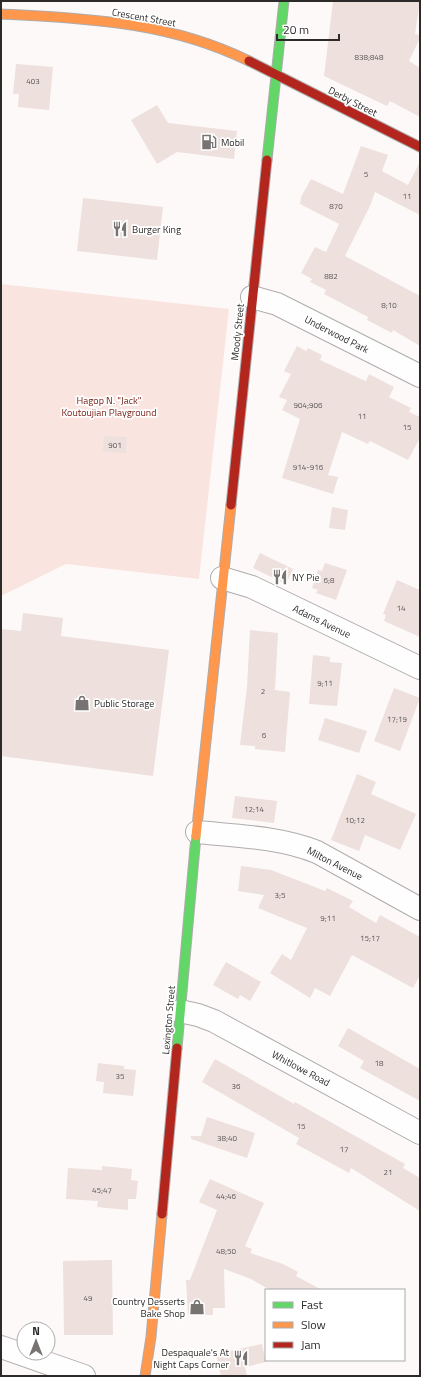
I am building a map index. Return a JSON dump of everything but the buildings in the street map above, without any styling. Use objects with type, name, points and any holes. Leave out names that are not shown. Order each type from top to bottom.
[{"type":"main road","name":"Moody Street","points":[[213,666],[284,1]]},
{"type":"main road","name":"Crescent Street","points":[[1,14],[88,19],[163,30],[209,43],[276,74]]},
{"type":"main road","name":"Derby Street","points":[[276,74],[420,147]]},
{"type":"main road","name":"Lexington Street","points":[[146,1376],[151,1337],[213,666]]},
{"type":"street","name":"Underwood Park","points":[[252,297],[277,304],[420,376]]},
{"type":"street","name":"Adams Avenue","points":[[222,578],[252,587],[420,668]]},
{"type":"street","name":"Milton Avenue","points":[[197,832],[277,841],[304,847],[317,852],[420,909]]},
{"type":"street","name":"Whitlowe Road","points":[[180,1011],[198,1015],[214,1021],[420,1133]]},
{"type":"street","points":[[1,1347],[84,1376]]},
{"type":"green space","name":"Hagop N. \"Jack\" Koutoujian Playground","points":[[1,284],[229,309],[199,579],[66,564],[1,596]]},
{"type":"traffic: fast","points":[[267,160],[284,1]]},
{"type":"traffic: fast","points":[[177,1048],[196,836]]},
{"type":"traffic: slow","points":[[1,14],[128,24],[188,37],[249,61]]},
{"type":"traffic: slow","points":[[196,836],[231,505]]},
{"type":"traffic: slow","points":[[145,1376],[151,1337],[162,1214]]},
{"type":"traffic: jam","points":[[249,61],[420,147]]},
{"type":"traffic: jam","points":[[231,505],[267,160]]},
{"type":"traffic: jam","points":[[162,1214],[177,1048]]},
{"type":"place","name":"Mobil","points":[[209,142]]},
{"type":"place","name":"Burger King","points":[[120,229]]},
{"type":"place","name":"NY Pie","points":[[280,577]]},
{"type":"place","name":"Public Storage","points":[[82,703]]},
{"type":"place","name":"Country Desserts Bake Shop","points":[[197,1307]]},
{"type":"place","name":"Despaquale's At Night Caps Corner","points":[[241,1358]]}]
